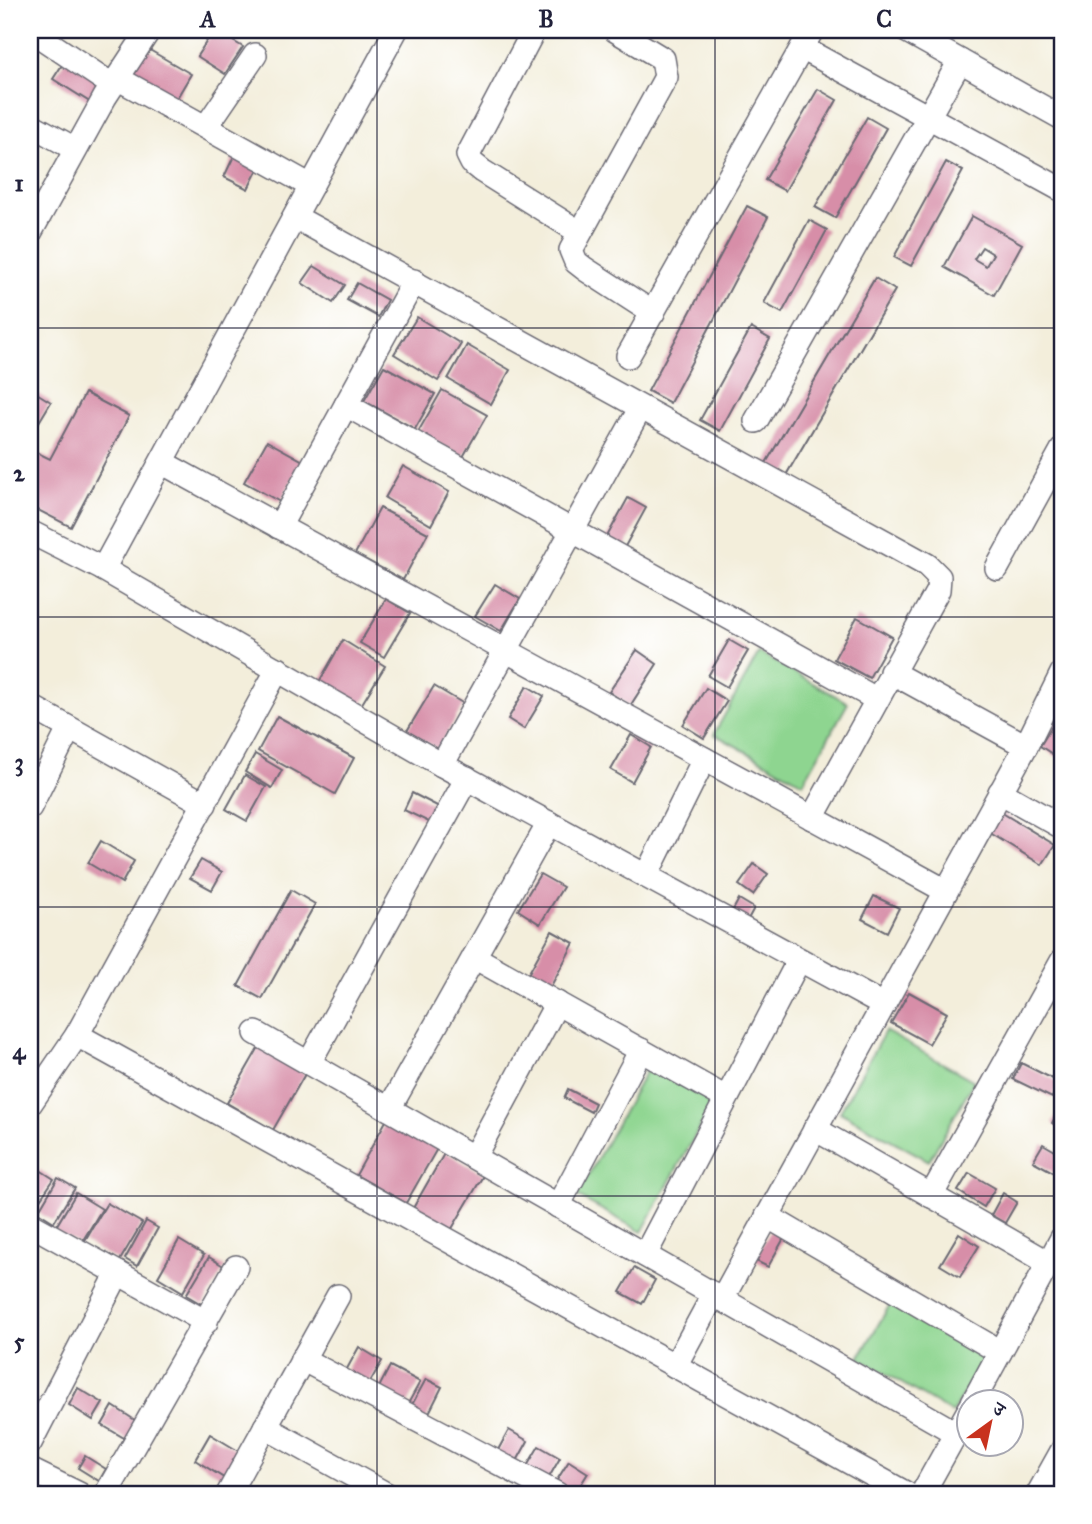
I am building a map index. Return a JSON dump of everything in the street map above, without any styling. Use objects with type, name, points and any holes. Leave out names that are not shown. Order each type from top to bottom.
[{"type":"street","points":[[30,30],[115,82],[206,127],[311,186]]},
{"type":"street","points":[[30,233],[75,149],[149,30]]},
{"type":"street","points":[[103,569],[396,30]]},
{"type":"street","points":[[534,30],[468,155],[482,171],[579,232]]},
{"type":"street","points":[[615,30],[663,59],[666,77],[571,250],[576,262],[653,313]]},
{"type":"street","points":[[905,30],[936,37],[960,61],[1062,118]]},
{"type":"street","points":[[628,356],[807,39],[929,117],[1062,190]]},
{"type":"street","points":[[206,127],[255,55]]},
{"type":"street","points":[[756,421],[960,61]]},
{"type":"street","points":[[30,124],[75,149]]},
{"type":"street","points":[[295,217],[927,565],[939,577],[938,590],[812,818]]},
{"type":"street","points":[[279,527],[414,281]]},
{"type":"street","points":[[346,405],[876,698]]},
{"type":"street","points":[[442,765],[640,409]]},
{"type":"street","points":[[997,568],[1062,450]]},
{"type":"street","points":[[163,463],[946,891]]},
{"type":"street","points":[[30,532],[103,569],[442,765],[883,1005]]},
{"type":"street","points":[[30,1104],[78,1035],[278,669]]},
{"type":"street","points":[[891,672],[1026,746]]},
{"type":"street","points":[[675,1366],[767,1216],[1026,746],[1062,673]]},
{"type":"street","points":[[30,706],[205,804]]},
{"type":"street","points":[[30,807],[69,729]]},
{"type":"street","points":[[646,876],[704,759]]},
{"type":"street","points":[[309,1063],[467,778]]},
{"type":"street","points":[[1000,792],[1062,827]]},
{"type":"street","points":[[389,1109],[549,823]]},
{"type":"street","points":[[474,957],[726,1098]]},
{"type":"street","points":[[645,1255],[799,960]]},
{"type":"street","points":[[931,1196],[1062,961]]},
{"type":"street","points":[[474,1157],[556,1003]]},
{"type":"street","points":[[256,1032],[956,1433],[922,1494]]},
{"type":"street","points":[[78,1035],[907,1494]]},
{"type":"street","points":[[558,1206],[641,1050]]},
{"type":"street","points":[[815,1129],[1049,1263]]},
{"type":"street","points":[[767,1216],[1000,1352]]},
{"type":"street","points":[[32,1229],[206,1322]]},
{"type":"street","points":[[981,1388],[1062,1238]]},
{"type":"street","points":[[106,1494],[236,1267]]},
{"type":"street","points":[[30,1443],[118,1273]]},
{"type":"street","points":[[228,1494],[338,1296]]},
{"type":"street","points":[[302,1359],[557,1494]]},
{"type":"street","points":[[265,1427],[386,1494]]},
{"type":"street","points":[[1038,1494],[1062,1451]]},
{"type":"street","points":[[30,1470],[79,1494]]},
{"type":"green space","points":[[759,653],[848,703],[803,783],[714,734]]},
{"type":"green space","points":[[885,1031],[974,1081],[929,1161],[840,1112]]},
{"type":"green space","points":[[648,1067],[713,1103],[642,1232],[577,1196]]},
{"type":"green space","points":[[892,1301],[986,1357],[967,1388],[956,1388],[956,1406],[952,1413],[859,1358]]},
{"type":"building","points":[[214,30],[243,47],[225,74],[197,56]]},
{"type":"building","points":[[141,45],[191,74],[174,103],[124,75]]},
{"type":"building","points":[[66,59],[105,84],[93,104],[53,79]]},
{"type":"building","points":[[818,89],[837,100],[785,191],[765,180]]},
{"type":"building","points":[[867,117],[886,128],[835,218],[815,207]]},
{"type":"building","points":[[234,156],[258,169],[248,189],[224,177]]},
{"type":"building","points":[[946,162],[963,171],[911,266],[894,257]]},
{"type":"building","points":[[747,206],[768,217],[670,403],[648,391]]},
{"type":"building","points":[[972,216],[1022,244],[994,295],[944,267]],"holes":[[[982,247],[993,254],[986,266],[974,259]]]},
{"type":"building","points":[[809,220],[827,230],[782,313],[764,303]]},
{"type":"building","points":[[314,266],[345,285],[333,303],[302,283]]},
{"type":"building","points":[[875,278],[895,290],[786,475],[766,463]]},
{"type":"building","points":[[357,283],[387,300],[378,317],[347,300]]},
{"type":"building","points":[[417,317],[461,344],[438,381],[394,354]]},
{"type":"building","points":[[751,328],[770,339],[720,431],[700,420]]},
{"type":"building","points":[[467,345],[510,370],[491,404],[448,379]]},
{"type":"building","points":[[384,366],[435,394],[415,429],[364,401]]},
{"type":"building","points":[[30,389],[51,402],[30,437]]},
{"type":"building","points":[[442,390],[487,415],[463,457],[418,432]]},
{"type":"building","points":[[85,393],[129,416],[71,527],[30,506],[30,449],[50,459]]},
{"type":"building","points":[[267,441],[303,461],[280,502],[244,482]]},
{"type":"building","points":[[403,466],[449,492],[431,525],[385,498]]},
{"type":"building","points":[[628,498],[646,508],[622,552],[604,542]]},
{"type":"building","points":[[380,508],[428,533],[403,580],[355,554]]},
{"type":"building","points":[[495,584],[520,599],[501,631],[475,616]]},
{"type":"building","points":[[386,599],[410,613],[384,657],[360,643]]},
{"type":"building","points":[[857,617],[892,637],[869,678],[834,659]]},
{"type":"building","points":[[343,640],[385,666],[360,707],[319,682]]},
{"type":"building","points":[[729,640],[748,651],[727,687],[708,676]]},
{"type":"building","points":[[637,650],[657,664],[630,706],[609,692]]},
{"type":"building","points":[[434,686],[464,704],[438,749],[407,731]]},
{"type":"building","points":[[527,686],[544,696],[524,729],[508,719]]},
{"type":"building","points":[[706,688],[727,701],[704,738],[683,725]]},
{"type":"building","points":[[1062,710],[1062,749],[1057,757],[1040,746]]},
{"type":"building","points":[[277,716],[354,758],[335,794],[258,751]]},
{"type":"building","points":[[631,735],[651,747],[632,782],[611,770]]},
{"type":"building","points":[[255,754],[282,770],[272,788],[245,772]]},
{"type":"building","points":[[245,775],[266,787],[247,821],[226,809]]},
{"type":"building","points":[[412,793],[443,809],[435,825],[404,810]]},
{"type":"building","points":[[999,811],[1055,845],[1042,865],[987,831]]},
{"type":"building","points":[[101,841],[134,861],[122,883],[88,863]]},
{"type":"building","points":[[201,860],[222,872],[212,890],[190,878]]},
{"type":"building","points":[[754,864],[768,874],[753,895],[739,885]]},
{"type":"building","points":[[540,874],[563,887],[540,924],[518,910]]},
{"type":"building","points":[[291,890],[315,904],[262,999],[238,986]]},
{"type":"building","points":[[874,896],[899,908],[887,932],[862,919]]},
{"type":"building","points":[[739,899],[754,908],[747,921],[732,912]]},
{"type":"building","points":[[552,931],[574,943],[550,988],[527,976]]},
{"type":"building","points":[[909,992],[947,1013],[929,1044],[891,1023]]},
{"type":"building","points":[[259,1047],[305,1074],[273,1130],[227,1103]]},
{"type":"building","points":[[1021,1063],[1059,1082],[1052,1098],[1013,1079]]},
{"type":"building","points":[[568,1089],[595,1103],[591,1112],[564,1098]]},
{"type":"building","points":[[1060,1108],[1062,1109],[1062,1130],[1052,1123]]},
{"type":"building","points":[[387,1119],[438,1147],[406,1203],[356,1175]]},
{"type":"building","points":[[1043,1144],[1062,1155],[1062,1177],[1033,1161]]},
{"type":"building","points":[[445,1152],[484,1174],[450,1232],[412,1210]]},
{"type":"building","points":[[40,1170],[54,1179],[37,1204],[30,1199],[30,1186]]},
{"type":"building","points":[[969,1173],[995,1188],[984,1207],[958,1191]]},
{"type":"building","points":[[58,1178],[75,1188],[54,1222],[38,1212]]},
{"type":"building","points":[[76,1193],[102,1209],[80,1245],[54,1230]]},
{"type":"building","points":[[1003,1193],[1017,1202],[1005,1223],[991,1215]]},
{"type":"building","points":[[107,1203],[142,1223],[119,1262],[84,1242]]},
{"type":"building","points":[[146,1221],[158,1228],[137,1266],[125,1259]]},
{"type":"building","points":[[771,1230],[784,1238],[768,1267],[754,1260]]},
{"type":"building","points":[[959,1233],[979,1246],[960,1277],[940,1265]]},
{"type":"building","points":[[179,1240],[204,1255],[183,1292],[158,1277]]},
{"type":"building","points":[[209,1257],[225,1267],[203,1305],[186,1295]]},
{"type":"building","points":[[634,1268],[655,1280],[642,1304],[620,1292]]},
{"type":"building","points":[[359,1347],[382,1361],[366,1389],[343,1376]]},
{"type":"building","points":[[390,1366],[420,1382],[404,1411],[375,1395]]},
{"type":"building","points":[[426,1379],[442,1387],[425,1421],[408,1412]]},
{"type":"building","points":[[78,1388],[103,1403],[93,1420],[69,1405]]},
{"type":"building","points":[[113,1406],[141,1424],[131,1442],[102,1425]]},
{"type":"building","points":[[509,1430],[528,1441],[512,1470],[493,1459]]},
{"type":"building","points":[[210,1434],[240,1452],[224,1478],[195,1460]]},
{"type":"building","points":[[539,1446],[560,1458],[544,1486],[523,1473]]},
{"type":"building","points":[[85,1456],[106,1469],[99,1481],[78,1468]]},
{"type":"building","points":[[569,1461],[588,1473],[575,1494],[561,1494],[552,1488]]}]
